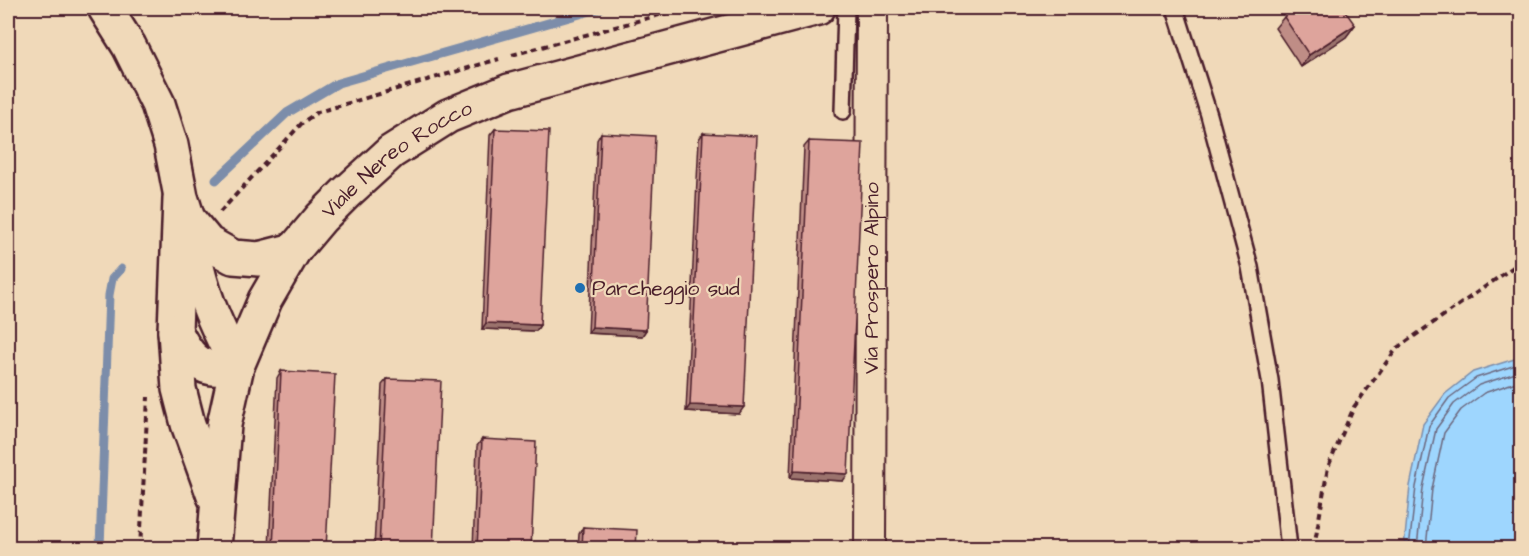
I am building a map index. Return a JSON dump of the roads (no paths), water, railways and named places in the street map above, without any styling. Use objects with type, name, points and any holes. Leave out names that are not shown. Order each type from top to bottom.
[{"type":"street","points":[[105,8],[129,46],[158,104],[171,145],[205,299],[237,366],[213,368],[199,363],[184,350],[175,331]]},
{"type":"street","name":"Viale Nereo Rocco","points":[[214,549],[225,425],[237,366],[265,300],[294,250],[338,201],[392,152],[448,116],[509,91],[818,8]]},
{"type":"street","name":"Via Prospero Alpino","points":[[870,549],[872,8]]},
{"type":"street","points":[[184,208],[208,243],[233,256],[259,259],[294,250]]},
{"type":"street","points":[[184,208],[175,331],[179,389],[188,424],[217,503]]},
{"type":"lane","points":[[843,111],[846,8]]},
{"type":"lane","points":[[1175,8],[1209,115],[1250,267],[1270,380],[1289,549]]},
{"type":"water","points":[[1521,357],[1521,548],[1404,548],[1410,486],[1423,424],[1445,394],[1473,372]]},
{"type":"waterway","points":[[216,180],[287,113],[338,83],[601,8]]},
{"type":"waterway","points":[[100,548],[109,295],[112,279],[121,269]]},
{"type":"place","name":"Parcheggio sud","points":[[580,288]]}]
